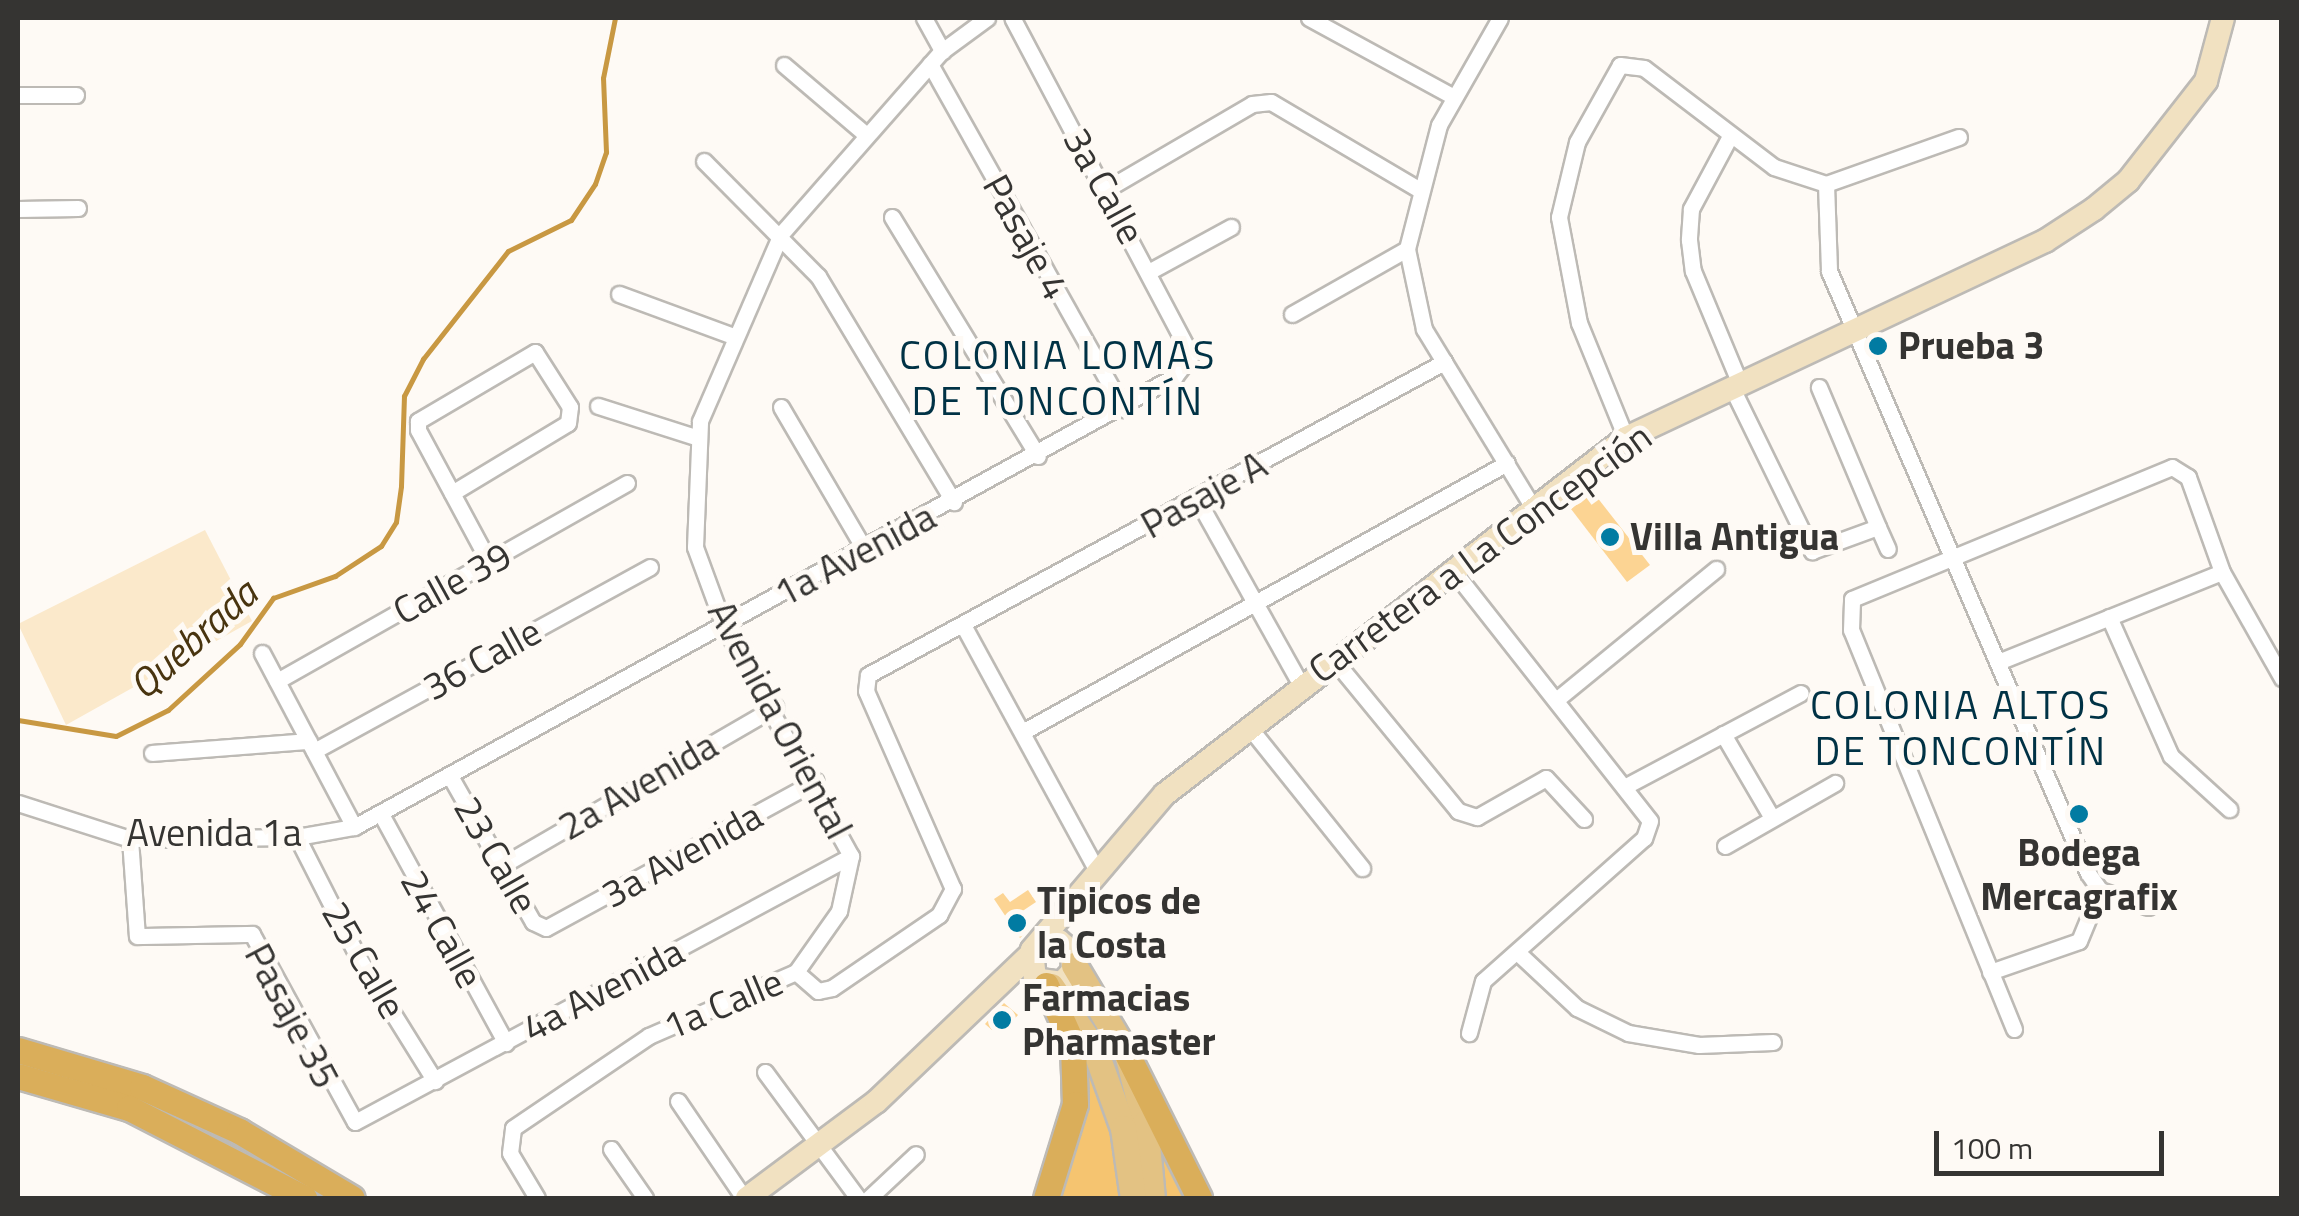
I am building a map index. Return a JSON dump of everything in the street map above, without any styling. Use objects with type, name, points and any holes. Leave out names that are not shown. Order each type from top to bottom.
[{"type":"highway","points":[[1045,984],[1073,1044],[1075,1104],[1046,1198]]},
{"type":"highway","points":[[18,1050],[142,1087],[239,1132],[352,1198]]},
{"type":"highway","points":[[1128,1054],[1199,1198]]},
{"type":"highway","points":[[18,1076],[129,1108],[304,1198]]},
{"type":"main road","name":"Carretera a La Concepción","points":[[986,1004],[1164,794],[1301,685],[1455,574],[1626,438],[2046,241],[2128,181],[2206,81],[2223,18]]},
{"type":"main road","name":"Carretera a La Concepción","points":[[1073,959],[1090,881]]},
{"type":"main road","points":[[1132,1198],[1123,1128],[1095,1050],[1045,984],[1036,949],[1059,941],[1128,1054],[1152,1198]]},
{"type":"main road","points":[[745,1198],[814,1147],[986,1004],[1045,984],[1073,959]]},
{"type":"street","points":[[924,18],[942,51]]},
{"type":"street","name":"Avenida Oriental","points":[[796,972],[839,911],[851,856],[816,781],[724,626],[695,547],[698,438],[733,336],[781,234],[942,51],[987,18]]},
{"type":"street","name":"3a Calle","points":[[1012,18],[1152,270],[1190,357]]},
{"type":"street","points":[[1309,18],[1452,96]]},
{"type":"street","points":[[1500,18],[1452,96],[1418,189],[1407,249],[1415,301],[1444,362],[1536,511]]},
{"type":"street","points":[[1626,438],[1579,323],[1559,217],[1577,142],[1626,63],[1644,68],[1729,138],[1774,167],[1826,184],[1959,136]]},
{"type":"street","name":"Pasaje 4","points":[[930,64],[1124,408]]},
{"type":"street","points":[[784,65],[865,134]]},
{"type":"street","points":[[18,96],[76,95]]},
{"type":"street","points":[[1105,190],[1252,104],[1270,102],[1418,189]]},
{"type":"street","points":[[1729,138],[1691,209],[1689,240],[1694,271],[1736,386],[1803,544],[1822,551],[1878,527]]},
{"type":"street","points":[[704,161],[781,234],[818,276],[954,502]]},
{"type":"street","points":[[1826,184],[1824,249],[1998,662],[2100,890],[2080,941],[1990,972]]},
{"type":"street","points":[[18,209],[78,208]]},
{"type":"street","points":[[892,217],[1038,456]]},
{"type":"street","points":[[1152,270],[1231,227]]},
{"type":"street","points":[[1292,314],[1407,249]]},
{"type":"street","points":[[619,294],[733,336]]},
{"type":"street","points":[[452,493],[572,415],[542,360],[526,350],[421,414],[418,430],[489,562]]},
{"type":"street","name":"1a Avenida","points":[[354,826],[1124,408],[1190,357]]},
{"type":"street","name":"Pasaje A","points":[[963,626],[1444,362]]},
{"type":"street","points":[[1818,387],[1888,549]]},
{"type":"street","points":[[598,406],[698,438]]},
{"type":"street","points":[[781,407],[865,550]]},
{"type":"street","points":[[1026,730],[1508,463]]},
{"type":"street","points":[[2014,1028],[1846,613],[1860,594],[2172,467],[2188,477],[2222,572],[2282,678]]},
{"type":"street","name":"Calle 39","points":[[277,681],[627,483]]},
{"type":"street","points":[[1197,499],[1301,685]]},
{"type":"street","name":"36 Calle","points":[[312,746],[650,567]]},
{"type":"street","points":[[1556,700],[1716,569]]},
{"type":"street","points":[[1998,662],[2222,572]]},
{"type":"street","points":[[1455,574],[1649,816],[1648,833],[1483,981],[1469,1033]]},
{"type":"street","points":[[2108,617],[2171,756],[2229,809]]},
{"type":"street","points":[[963,626],[1026,730],[1090,881]]},
{"type":"street","name":"1a Calle","points":[[538,1198],[507,1140],[530,1112],[649,1036],[796,972],[824,992],[948,904],[951,872],[865,683],[932,636],[963,626]]},
{"type":"street","points":[[262,653],[354,826]]},
{"type":"street","points":[[1336,660],[1458,811],[1478,817],[1546,778],[1584,819]]},
{"type":"street","points":[[1624,787],[1801,692]]},
{"type":"street","name":"2a Avenida","points":[[501,866],[775,707]]},
{"type":"street","points":[[1249,727],[1362,868]]},
{"type":"street","points":[[1723,734],[1772,818]]},
{"type":"street","points":[[152,753],[312,746]]},
{"type":"street","name":"23 Calle","points":[[450,776],[534,922],[546,928]]},
{"type":"street","name":"3a Avenida","points":[[546,928],[816,781]]},
{"type":"street","points":[[1725,846],[1836,784]]},
{"type":"street","name":"Avenida 1a","points":[[18,803],[130,839],[296,837],[354,826]]},
{"type":"street","name":"24 Calle","points":[[382,814],[506,1042]]},
{"type":"street","name":"25 Calle","points":[[296,837],[359,959],[435,1081]]},
{"type":"street","name":"Pasaje 35","points":[[130,839],[137,936],[252,934],[355,1122]]},
{"type":"street","name":"4a Avenida","points":[[355,1122],[851,856]]},
{"type":"street","points":[[2100,890],[2148,906]]},
{"type":"street","points":[[1517,952],[1577,1008],[1628,1034],[1699,1045],[1772,1042]]},
{"type":"street","points":[[765,1072],[814,1147],[858,1198]]},
{"type":"street","points":[[678,1101],[745,1198]]},
{"type":"street","points":[[611,1149],[645,1198]]},
{"type":"street","points":[[869,1198],[916,1154]]},
{"type":"shaded area","points":[[205,530],[252,621],[66,725],[18,624]]},
{"type":"shaded area","points":[[1070,976],[1199,1198],[1046,1198],[1075,1104],[1051,986]]},
{"type":"building","name":"Villa Antigua","points":[[1593,492],[1650,565],[1627,582],[1571,509]]},
{"type":"building","name":"Tipicos de la Costa","points":[[1028,890],[1036,902],[1018,914],[1029,930],[1020,938],[994,899],[1003,893],[1010,902]]},
{"type":"building","name":"Farmacias Pharmaster","points":[[1004,1003],[1018,1015],[1004,1031],[992,1030],[985,1024]]},
{"type":"waterway","name":"Quebrada","points":[[18,720],[116,736],[168,710],[240,644],[273,598],[335,576],[381,546],[396,522],[404,396],[423,359],[508,251],[571,220],[595,184],[606,152],[603,78],[615,18]]},
{"type":"place","name":"Prueba 3","points":[[1878,346]]},
{"type":"place","name":"Villa Antigua","points":[[1610,537]]},
{"type":"place","name":"Bodega Mercagrafix","points":[[2079,814]]},
{"type":"place","name":"Tipicos de la Costa","points":[[1017,923]]},
{"type":"place","name":"Farmacias Pharmaster","points":[[1002,1020]]},
{"type":"district","name":"COLONIA LOMAS DE TONCONTÍN","points":[[1058,378]]},
{"type":"district","name":"COLONIA ALTOS DE TONCONTÍN","points":[[1961,728]]}]
